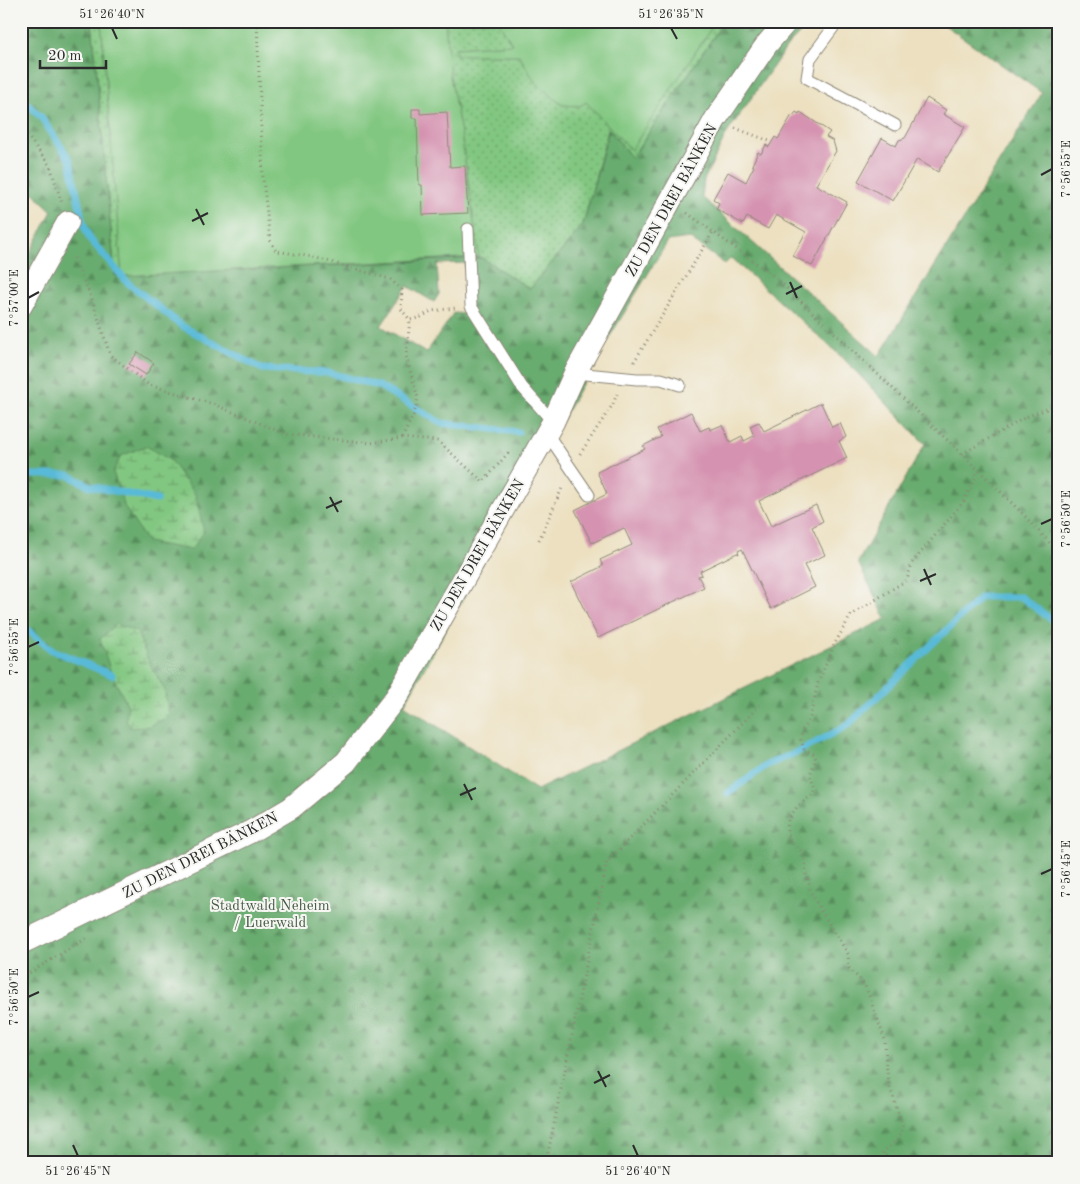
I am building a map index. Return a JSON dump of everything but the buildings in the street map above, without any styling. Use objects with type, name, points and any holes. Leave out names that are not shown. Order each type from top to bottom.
[{"type":"street","name":"ZU DEN DREI BÄNKEN","points":[[21,943],[250,832],[292,808],[346,762],[397,696],[550,427],[575,373],[715,120],[768,44],[787,21]]},
{"type":"street","points":[[21,306],[68,222]]},
{"type":"lane","points":[[838,21],[810,59],[807,78],[895,125]]},
{"type":"lane","points":[[468,229],[471,306],[522,387],[550,427],[589,495]]},
{"type":"lane","points":[[575,373],[637,379],[661,379],[680,386]]},
{"type":"path","points":[[257,21],[263,179],[270,240],[276,251],[314,257],[390,279],[402,290],[402,309],[410,320],[406,356],[418,398],[414,414],[402,438]]},
{"type":"path","points":[[729,125],[772,142]]},
{"type":"path","points":[[21,127],[50,166],[68,222],[74,262],[92,299],[110,355],[149,385],[213,404],[286,434],[371,443],[402,438],[438,441],[483,482],[510,449]]},
{"type":"path","points":[[671,202],[775,277],[962,454],[1023,514],[1059,553]]},
{"type":"path","points":[[410,320],[421,318],[431,310],[471,306]]},
{"type":"path","points":[[962,454],[1026,417],[1059,404]]},
{"type":"path","points":[[879,1163],[884,1150],[899,1138],[903,1127],[890,1088],[885,1040],[866,985],[849,968],[848,954],[811,892],[806,874],[805,859],[787,832],[788,820],[797,807],[814,793],[815,785],[812,779],[812,771],[816,759],[814,754],[804,749],[801,740],[802,731],[810,716],[818,683],[834,645],[851,614],[907,580],[912,563],[964,501],[978,471]]},
{"type":"path","points":[[546,1163],[607,862],[760,705]]},
{"type":"green space","name":"Stadtwald Neheim / Luerwald","points":[[21,21],[92,21],[115,276],[482,258],[530,289],[583,225],[609,129],[632,158],[724,21],[812,21],[788,45],[727,133],[704,180],[702,197],[879,356],[1042,93],[939,21],[1059,21],[1059,1163],[21,1163],[21,270],[52,211],[21,181]],"holes":[[[689,238],[725,264],[731,258],[844,359],[925,444],[858,562],[886,619],[537,790],[404,705],[596,359],[668,241]],[[465,263],[469,314],[454,313],[426,353],[381,326],[407,286],[434,302],[439,294],[437,264]]]},
{"type":"green space","points":[[92,21],[724,21],[632,158],[608,130],[583,225],[530,289],[482,258],[115,276]]},
{"type":"green space","points":[[101,21],[445,21],[450,76],[461,133],[479,257],[122,276]]},
{"type":"green space","points":[[498,21],[716,21],[631,150],[586,102],[580,106],[562,105],[535,82],[519,55],[456,55],[455,48],[512,44]]},
{"type":"green space","points":[[146,446],[170,460],[195,494],[204,532],[191,550],[147,542],[125,508],[113,472],[121,456]]},
{"type":"green space","points":[[116,624],[137,632],[148,660],[165,691],[169,716],[150,726],[131,728],[126,719],[128,706],[112,675],[100,639]]},
{"type":"waterway","points":[[21,98],[41,117],[70,160],[83,223],[90,239],[128,283],[182,326],[262,369],[329,373],[379,386],[441,423],[518,432]]},
{"type":"waterway","points":[[21,475],[68,475],[90,486],[157,500]]},
{"type":"waterway","points":[[728,793],[767,765],[804,749],[848,725],[981,597],[1021,597],[1059,625]]},
{"type":"waterway","points":[[21,627],[25,628],[52,650],[112,675]]}]
